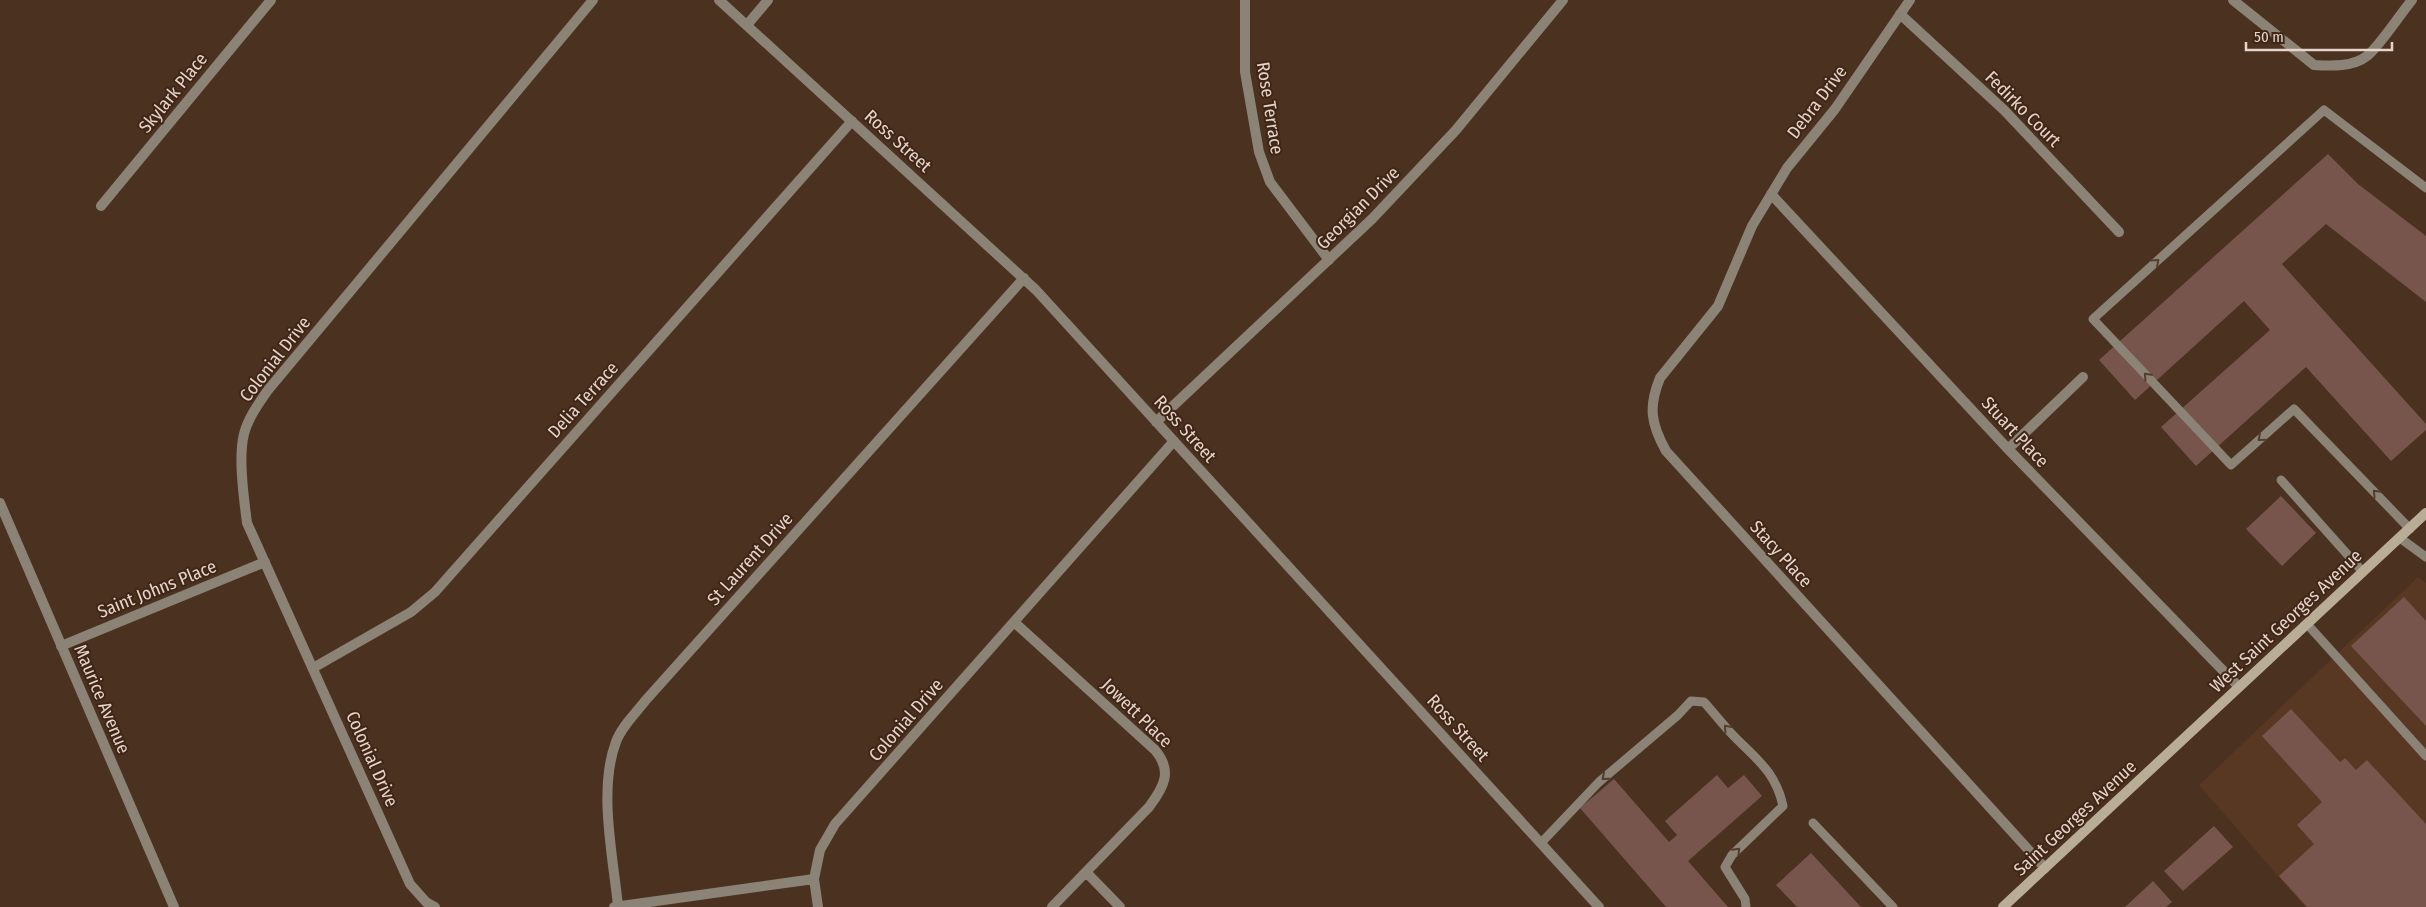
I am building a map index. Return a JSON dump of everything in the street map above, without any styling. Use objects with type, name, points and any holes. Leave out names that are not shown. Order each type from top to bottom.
[{"type":"main road","name":"West Saint Georges Avenue","points":[[2168,753],[2426,514]]},
{"type":"main road","name":"Saint Georges Avenue","points":[[2004,907],[2168,753]]},
{"type":"street","name":"Skylark Place","points":[[101,206],[271,0]]},
{"type":"street","name":"Colonial Drive","points":[[435,907],[426,902],[410,884],[247,523],[242,480],[244,434],[253,413],[268,390],[593,0]]},
{"type":"street","name":"Ross Street","points":[[719,0],[1024,278],[1599,907]]},
{"type":"street","points":[[747,25],[768,0]]},
{"type":"street","name":"Rose Terrace","points":[[1245,0],[1245,72],[1259,152],[1270,182],[1329,260]]},
{"type":"street","name":"Georgian Drive","points":[[1156,422],[1372,219],[1456,130],[1563,0]]},
{"type":"street","name":"Debra Drive","points":[[1752,226],[1787,168],[1835,108],[1910,0]]},
{"type":"street","points":[[2233,0],[2314,65],[2330,66],[2350,64],[2368,56],[2412,0]]},
{"type":"street","name":"Fedirko Court","points":[[1900,14],[2004,110],[2119,232]]},
{"type":"street","name":"Delia Terrace","points":[[313,668],[411,612],[435,592],[852,121]]},
{"type":"street","name":"Stuart Place","points":[[1771,194],[2008,449],[2239,687]]},
{"type":"street","name":"Stacy Place","points":[[1752,226],[1718,306],[1660,378],[1655,391],[1652,412],[1656,432],[1666,451],[2044,868]]},
{"type":"street","name":"St Laurent Drive","points":[[616,907],[608,805],[609,765],[616,740],[645,701],[1024,278]]},
{"type":"street","points":[[2008,449],[2083,377]]},
{"type":"street","name":"Colonial Drive","points":[[818,907],[814,879],[820,850],[835,824],[1174,440]]},
{"type":"street","name":"Maurice Avenue","points":[[0,503],[174,907]]},
{"type":"street","name":"Saint Johns Place","points":[[61,646],[265,562]]},
{"type":"street","name":"Jowett Place","points":[[1014,622],[1155,750],[1164,761],[1165,773],[1160,792],[1149,807],[1052,907]]},
{"type":"street","points":[[1086,872],[1120,907]]},
{"type":"street","points":[[616,907],[814,879]]},
{"type":"lane","points":[[2410,529],[2294,409],[2231,465],[2093,319],[2324,110],[2426,188]]},
{"type":"lane","points":[[2281,480],[2363,572]]},
{"type":"lane","points":[[2400,538],[2426,557]]},
{"type":"lane","points":[[2307,624],[2426,756]]},
{"type":"lane","points":[[1541,843],[1599,782],[1678,715],[1691,701],[1704,702],[1730,732],[1764,764],[1780,792],[1783,806],[1732,855],[1725,867],[1745,899],[1746,907]]},
{"type":"lane","points":[[1813,823],[1893,907]]},
{"type":"shaded area","points":[[2418,577],[2426,583],[2426,907],[2305,907],[2199,785]]},
{"type":"building","points":[[2328,154],[2358,184],[2426,236],[2426,302],[2326,224],[2282,264],[2426,424],[2426,430],[2391,461],[2306,367],[2196,466],[2161,427],[2270,330],[2244,301],[2135,400],[2099,360]]},
{"type":"building","points":[[2281,496],[2316,533],[2282,566],[2246,529]]},
{"type":"building","points":[[2404,597],[2426,621],[2426,726],[2351,646]]},
{"type":"building","points":[[2291,709],[2340,762],[2345,758],[2356,770],[2367,760],[2426,824],[2426,907],[2307,907],[2279,876],[2314,844],[2297,825],[2322,802],[2262,736]]},
{"type":"building","points":[[1717,775],[1728,788],[1744,775],[1762,796],[1688,861],[1728,907],[1666,907],[1580,808],[1614,779],[1669,842],[1677,835],[1665,821]]},
{"type":"building","points":[[2214,826],[2233,847],[2183,891],[2164,871]]},
{"type":"building","points":[[1811,853],[1861,907],[1797,907],[1776,885]]},
{"type":"building","points":[[2153,881],[2172,902],[2166,907],[2125,907]]}]
